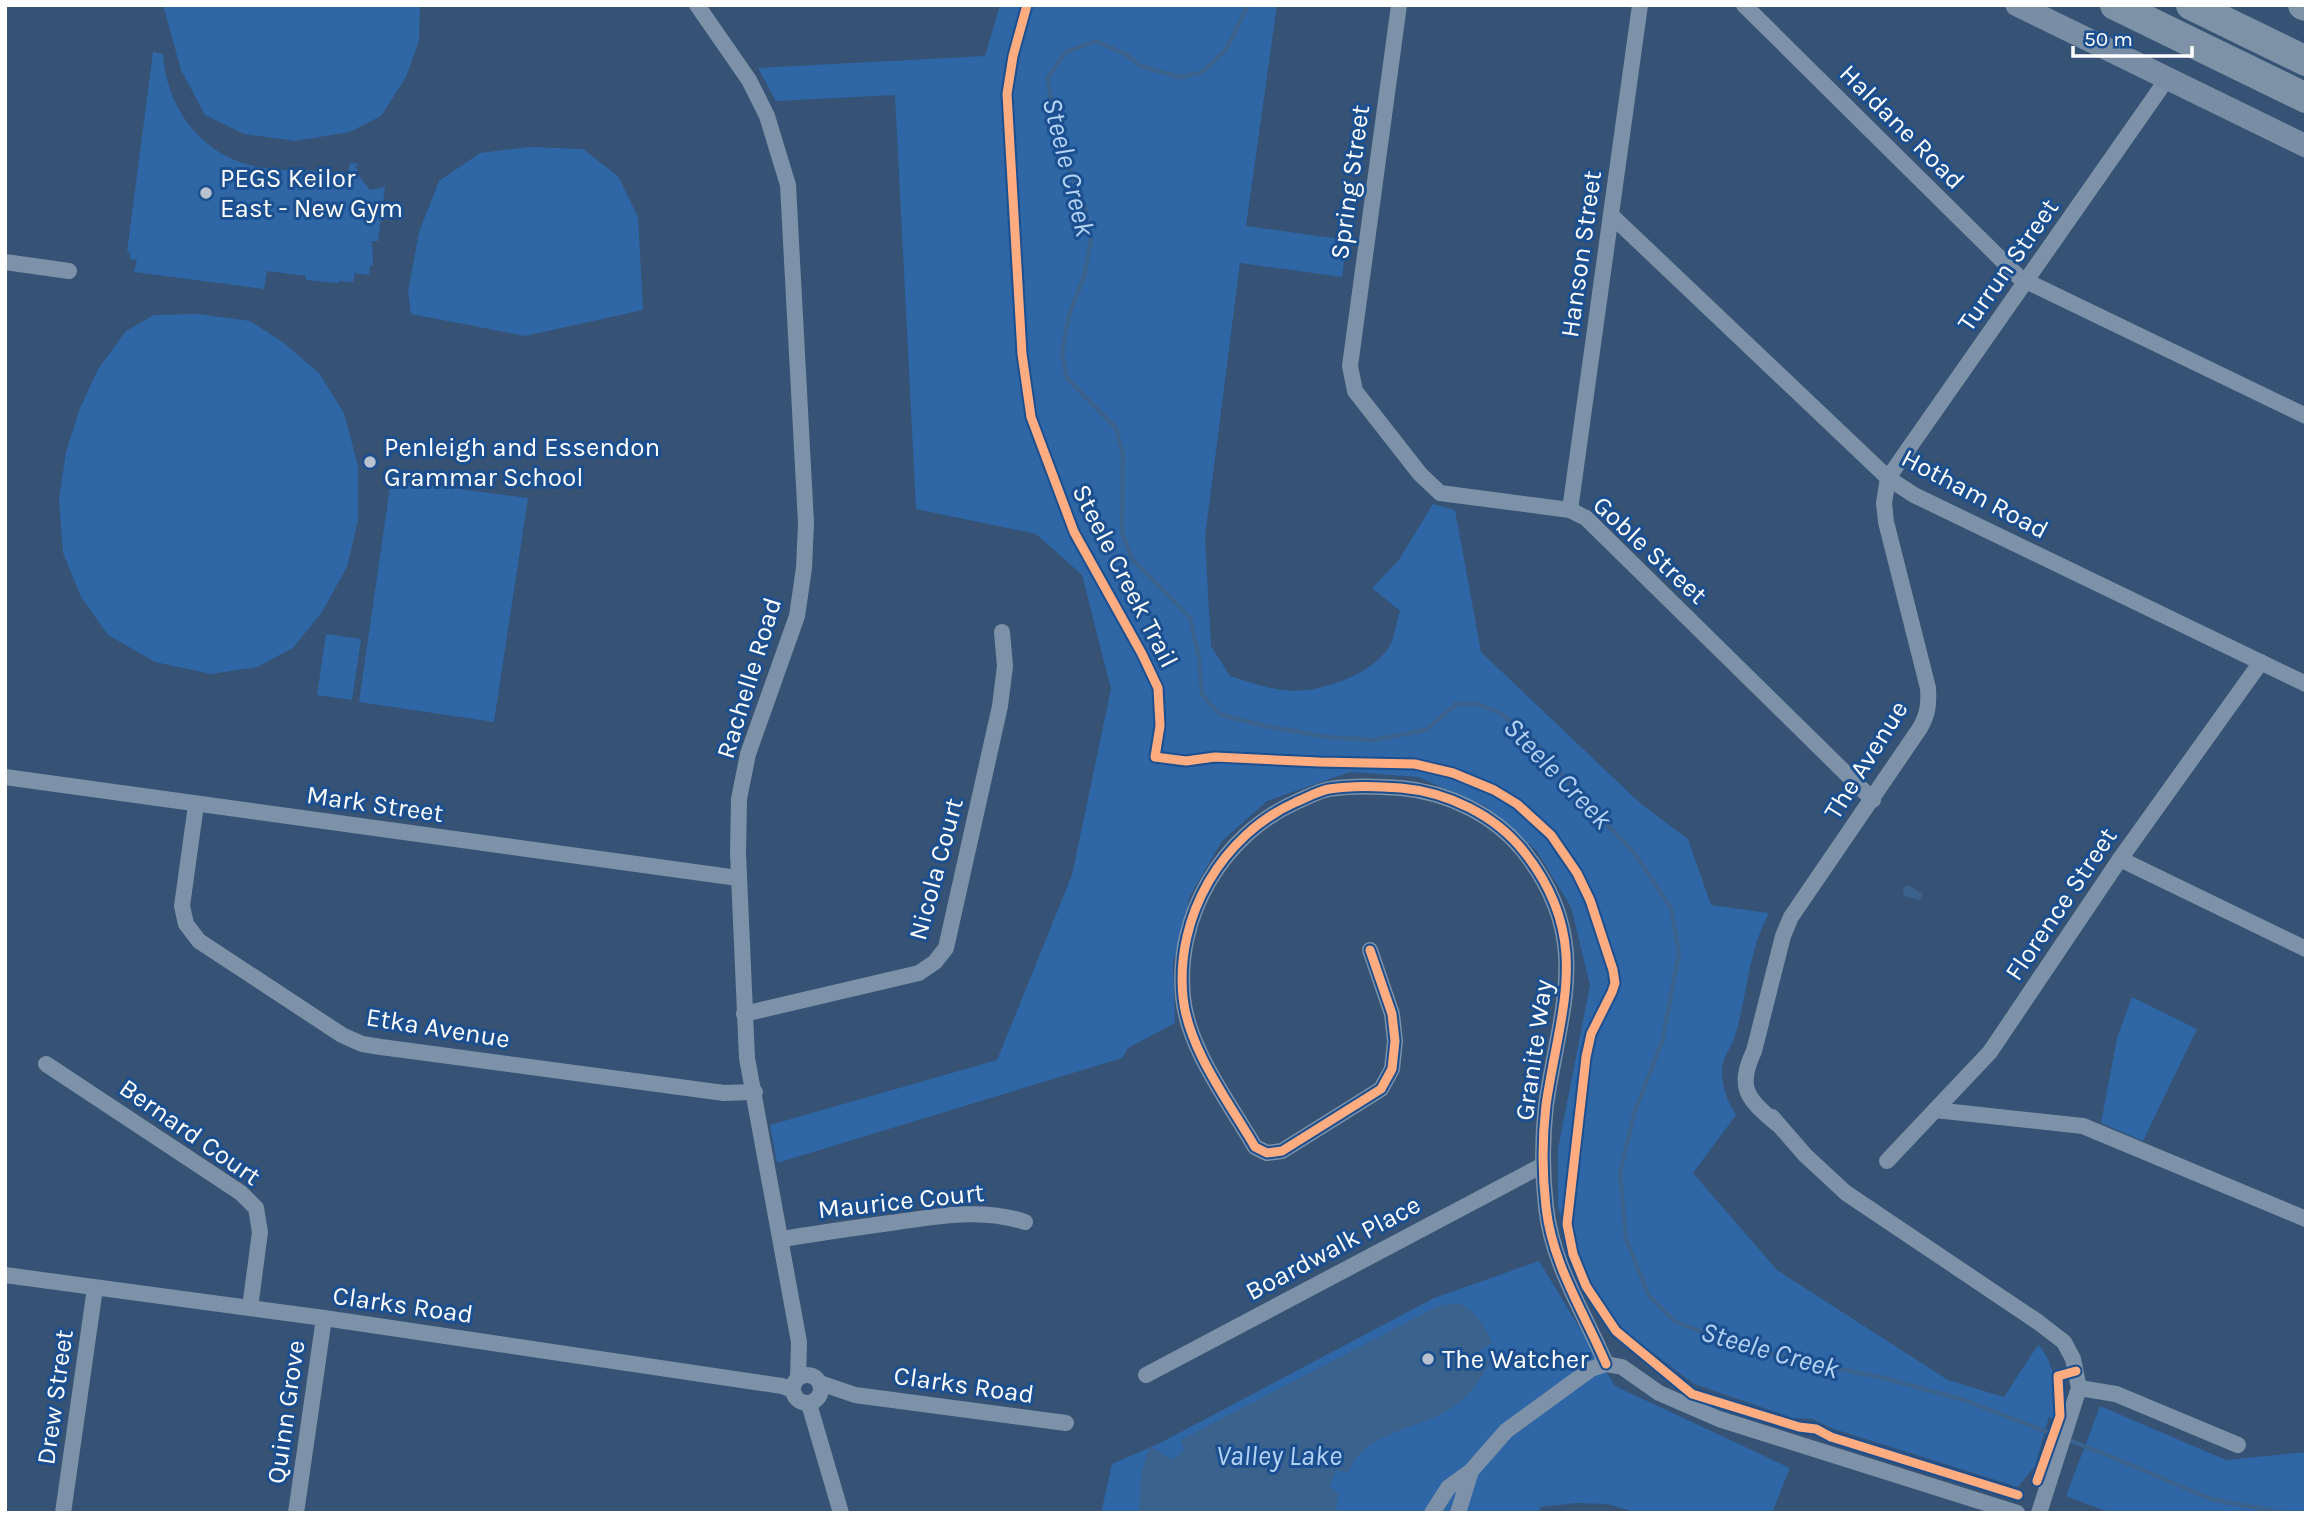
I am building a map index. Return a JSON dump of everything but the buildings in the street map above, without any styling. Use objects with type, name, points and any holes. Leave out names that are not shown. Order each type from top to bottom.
[{"type":"highway","points":[[2115,5],[2306,98]]},
{"type":"highway","points":[[2191,5],[2306,61]]},
{"type":"main road","points":[[2017,5],[2306,146]]},
{"type":"street","name":"Rachelle Road","points":[[697,5],[749,80],[774,134],[788,185],[805,510],[804,568],[797,616],[748,754],[739,799],[738,878],[747,1058],[806,1382]]},
{"type":"street","name":"Spring Street","points":[[1350,366],[1399,5]]},
{"type":"street","name":"Hanson Street","points":[[1570,510],[1640,5]]},
{"type":"street","name":"Haldane Road","points":[[1744,5],[2026,282],[2306,416]]},
{"type":"street","name":"Turrun Street","points":[[1888,478],[2166,79]]},
{"type":"street","name":"Hotham Road","points":[[1612,216],[1888,478],[1914,495],[2306,684]]},
{"type":"street","points":[[5,262],[69,271]]},
{"type":"street","name":"Goble Street","points":[[1350,366],[1355,391],[1420,474],[1440,493],[1570,510],[1586,518],[1872,800]]},
{"type":"street","name":"The Avenue","points":[[1888,478],[1884,503],[1886,523],[1928,688],[1926,717],[1791,917],[1783,936],[1754,1051],[1746,1068],[1744,1084],[1752,1103],[1777,1124],[1846,1194],[2064,1342],[2073,1359],[2079,1388]]},
{"type":"street","name":"Nicola Court","points":[[744,1014],[919,973],[935,962],[946,948],[1000,706],[1005,666],[1002,632]]},
{"type":"street","name":"Florence Street","points":[[1888,1161],[1990,1052],[2120,859],[2261,662]]},
{"type":"street","name":"Mark Street","points":[[5,776],[196,805],[738,878]]},
{"type":"street","name":"Granite Way","points":[[1370,950],[1392,1014],[1395,1041],[1392,1069],[1381,1089],[1282,1151],[1267,1153],[1255,1147],[1191,1037],[1183,996],[1183,953],[1194,909],[1219,864],[1250,829],[1285,807],[1326,789],[1366,786],[1424,790],[1460,803],[1491,820],[1525,852],[1554,900],[1567,944],[1567,996],[1546,1106],[1543,1165],[1546,1211],[1558,1260],[1605,1364]]},
{"type":"street","name":"Etka Avenue","points":[[196,805],[182,905],[186,924],[199,941],[342,1035],[362,1044],[381,1047],[724,1093],[755,1092]]},
{"type":"street","points":[[2120,859],[2306,949]]},
{"type":"street","name":"Bernard Court","points":[[46,1064],[241,1193],[256,1208],[260,1232],[250,1308]]},
{"type":"street","points":[[1935,1110],[2083,1126],[2306,1219]]},
{"type":"street","name":"Boardwalk Place","points":[[1146,1375],[1543,1165]]},
{"type":"street","name":"Maurice Court","points":[[782,1239],[949,1215],[985,1213],[1025,1222]]},
{"type":"street","name":"Clarks Road","points":[[5,1275],[806,1382],[855,1395],[1066,1423]]},
{"type":"street","name":"Drew Street","points":[[63,1513],[95,1288]]},
{"type":"street","name":"Quinn Grove","points":[[296,1513],[324,1318]]},
{"type":"street","points":[[1432,1513],[1448,1488],[1471,1471],[1506,1432],[1528,1413],[1591,1369],[1605,1364],[1622,1367],[1659,1393],[1719,1419],[2017,1513]]},
{"type":"street","points":[[806,1382],[821,1392],[813,1402],[799,1402],[806,1382]]},
{"type":"street","points":[[2039,1513],[2079,1388],[2116,1394],[2238,1446]]},
{"type":"street","name":"Clarks Road","points":[[813,1402],[855,1395]]},
{"type":"street","points":[[813,1402],[841,1513]]},
{"type":"street","points":[[1458,1513],[1471,1471]]},
{"type":"shaded area","points":[[163,5],[420,5],[419,41],[406,77],[381,116],[350,132],[295,141],[244,134],[205,115],[181,70]]},
{"type":"shaded area","points":[[1000,5],[1277,5],[1246,226],[1347,240],[1342,277],[1240,263],[1205,537],[1211,646],[1230,676],[1276,689],[1311,689],[1356,675],[1381,657],[1389,647],[1400,611],[1372,588],[1398,561],[1433,504],[1455,510],[1481,652],[1641,804],[1688,839],[1711,905],[1769,913],[1756,944],[1739,1023],[1723,1064],[1725,1091],[1736,1115],[1693,1173],[1777,1270],[1948,1380],[2004,1397],[2038,1345],[2052,1370],[2056,1391],[2055,1411],[2053,1419],[2049,1417],[2035,1466],[2018,1487],[1834,1429],[1812,1419],[1793,1418],[1694,1384],[1632,1337],[1609,1314],[1588,1276],[1575,1264],[1558,1207],[1558,1149],[1590,985],[1571,907],[1536,850],[1485,806],[1418,777],[1350,772],[1267,801],[1222,841],[1190,896],[1173,964],[1175,1023],[1128,1048],[1122,1058],[777,1163],[770,1125],[997,1060],[1072,875],[1111,689],[1082,575],[1036,534],[916,509],[895,95],[776,101],[758,68],[985,56]]},
{"type":"shaded area","name":"PEGS Keilor East - New Gym","points":[[153,52],[163,54],[165,73],[178,108],[200,137],[214,149],[249,165],[271,169],[348,175],[350,163],[360,164],[355,167],[358,170],[356,172],[370,190],[385,187],[378,241],[372,241],[373,265],[370,266],[369,275],[355,273],[353,282],[338,283],[306,280],[306,276],[267,271],[264,289],[134,272],[137,260],[130,259],[130,253],[127,252]]},
{"type":"shaded area","points":[[529,147],[583,149],[618,176],[638,217],[643,310],[525,336],[411,314],[408,292],[419,232],[439,181],[480,153]]},
{"type":"shaded area","points":[[198,314],[250,321],[284,343],[319,373],[344,413],[358,466],[358,520],[347,567],[322,612],[293,648],[257,667],[211,674],[155,662],[108,635],[81,597],[63,553],[59,499],[66,452],[80,408],[98,369],[126,331],[154,315]]},
{"type":"shaded area","points":[[391,480],[528,498],[494,722],[359,702]]},
{"type":"shaded area","points":[[326,634],[361,639],[352,700],[317,695]]},
{"type":"shaded area","points":[[2132,997],[2197,1029],[2143,1141],[2101,1123],[2117,1038]]},
{"type":"shaded area","points":[[1539,1261],[1615,1386],[1790,1468],[1772,1513],[1638,1513],[1607,1504],[1577,1503],[1541,1507],[1537,1513],[1101,1513],[1112,1464],[1160,1443],[1434,1298]]},
{"type":"shaded area","points":[[2100,1406],[2226,1460],[2306,1452],[2306,1513],[2111,1513],[2066,1496]]},
{"type":"water","points":[[1909,885],[1923,894],[1920,900],[1904,896],[1903,888]]},
{"type":"water","name":"Valley Lake","points":[[1459,1303],[1476,1315],[1489,1336],[1492,1343],[1480,1350],[1479,1358],[1491,1360],[1487,1368],[1472,1390],[1453,1407],[1376,1441],[1355,1460],[1348,1473],[1336,1470],[1330,1487],[1338,1494],[1336,1513],[1139,1513],[1141,1474],[1150,1446],[1172,1460],[1184,1450],[1181,1440],[1440,1305]]},
{"type":"waterway","name":"Steele Creek","points":[[1248,5],[1226,50],[1201,73],[1179,77],[1140,66],[1127,55],[1096,41],[1066,52],[1048,77],[1053,118],[1084,204],[1091,240],[1084,276],[1069,315],[1062,353],[1067,378],[1116,428],[1123,455],[1122,532],[1132,559],[1190,618],[1199,658],[1202,694],[1221,715],[1327,737],[1373,740],[1426,730],[1456,704],[1478,704],[1500,713],[1531,737],[1573,788],[1636,855],[1671,908],[1679,953],[1662,1042],[1635,1111],[1620,1172],[1626,1239],[1649,1296],[1674,1321],[1735,1345],[1880,1377],[1964,1400],[2105,1454],[2211,1499],[2285,1513]]},
{"type":"cycle path","name":"Steele Creek Trail","points":[[1027,5],[1013,56],[1007,94],[1022,354],[1031,417],[1074,532],[1158,688],[1160,726],[1155,757],[1186,761],[1215,757],[1415,764],[1453,773],[1494,790],[1517,804],[1551,835],[1577,873],[1590,900],[1613,970],[1615,983],[1591,1034],[1586,1057],[1567,1224],[1573,1254],[1586,1286],[1616,1331],[1692,1394],[1799,1427],[1816,1429],[1831,1437],[2018,1495]]},
{"type":"cycle path","points":[[1370,950],[1392,1014],[1395,1041],[1392,1069],[1381,1089],[1282,1151],[1267,1153],[1255,1147],[1211,1075],[1186,1017],[1183,967],[1187,937],[1196,908],[1209,882],[1226,857],[1246,835],[1296,802],[1329,789],[1356,786],[1401,788],[1436,794],[1469,808],[1500,827],[1525,853],[1546,885],[1559,916],[1565,946],[1563,1006],[1546,1105],[1543,1156],[1545,1194],[1549,1228],[1562,1268],[1606,1364]]},
{"type":"cycle path","points":[[2037,1481],[2060,1416],[2058,1376],[2076,1371]]},
{"type":"place","name":"PEGS Keilor East - New Gym","points":[[206,193]]},
{"type":"place","name":"Penleigh and Essendon Grammar School","points":[[370,462]]},
{"type":"place","name":"The Watcher","points":[[1428,1359]]}]
